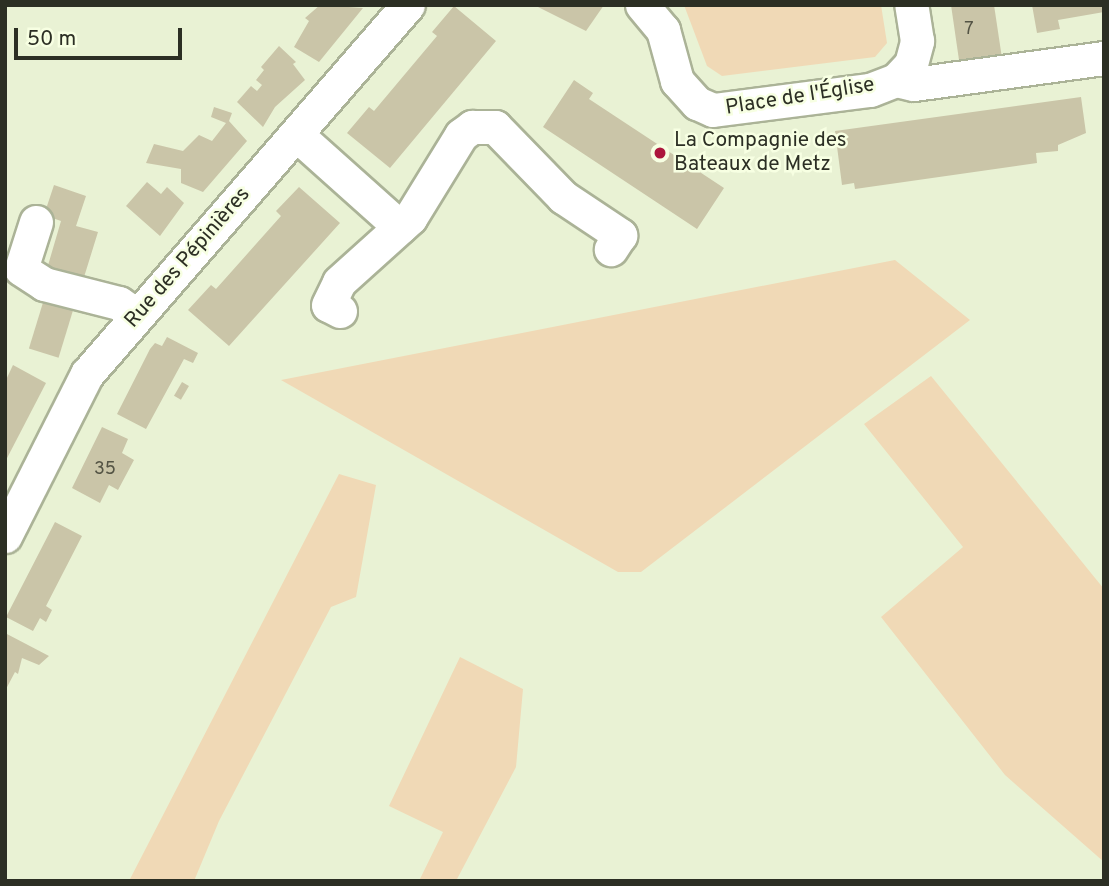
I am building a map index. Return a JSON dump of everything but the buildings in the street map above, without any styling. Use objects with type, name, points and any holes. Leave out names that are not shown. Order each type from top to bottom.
[{"type":"street","name":"Rue des Pépinières","points":[[5,536],[87,374],[408,5]]},
{"type":"street","name":"Place de l'Église","points":[[642,5],[663,30],[677,82],[697,103],[713,110],[870,90],[896,80],[911,64],[917,41],[911,5]]},
{"type":"street","points":[[896,80],[914,84],[1104,58]]},
{"type":"street","points":[[340,311],[328,305],[339,282],[410,218],[461,135],[484,125],[505,134],[563,197],[620,235],[611,249]]},
{"type":"street","points":[[297,135],[400,227]]},
{"type":"street","points":[[36,222],[21,270],[44,284],[119,303],[136,315]]},
{"type":"shaded area","points":[[684,5],[881,5],[887,43],[875,57],[722,76],[707,66]]},
{"type":"shaded area","points":[[895,260],[970,320],[641,572],[618,572],[281,380]]},
{"type":"shaded area","points":[[931,376],[1104,589],[1104,862],[1005,775],[881,617],[963,547],[864,424]]},
{"type":"shaded area","points":[[339,474],[376,485],[356,597],[331,607],[219,821],[194,881],[129,881]]},
{"type":"shaded area","points":[[460,657],[523,689],[516,767],[456,881],[419,881],[443,832],[389,806]]},
{"type":"place","name":"La Compagnie des Bateaux de Metz","points":[[660,153]]}]
